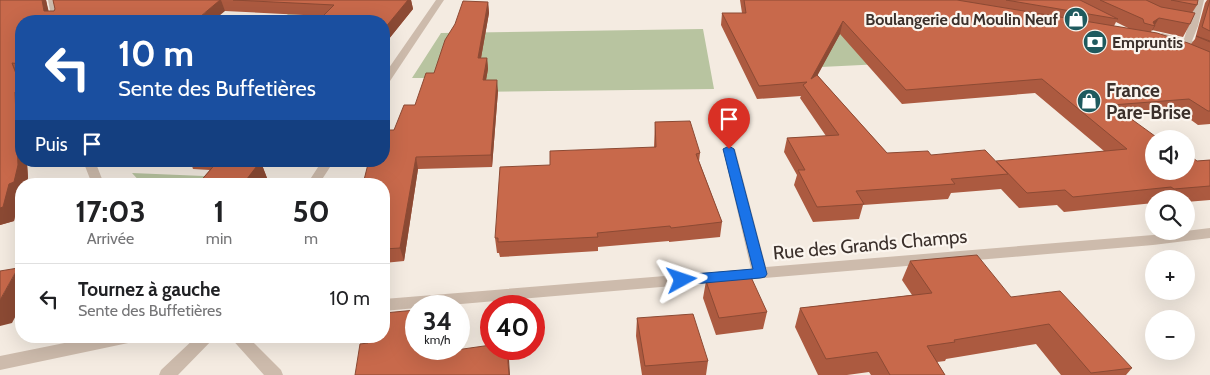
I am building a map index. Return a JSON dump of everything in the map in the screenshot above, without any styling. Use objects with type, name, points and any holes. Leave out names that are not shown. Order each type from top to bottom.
[{"type":"street","points":[[52,0],[55,15]]},
{"type":"street","points":[[390,73],[440,0]]},
{"type":"street","points":[[1183,46],[1190,22],[1200,0]]},
{"type":"street","points":[[1162,24],[1160,41],[1210,51]]},
{"type":"street","points":[[1183,46],[1190,54]]},
{"type":"street","points":[[729,149],[760,274]]},
{"type":"street","points":[[317,178],[324,167]]},
{"type":"street","name":"Rue des Grands Champs","points":[[390,305],[1153,240],[1210,233]]},
{"type":"street","points":[[0,363],[99,343]]},
{"type":"street","points":[[167,375],[201,343]]},
{"type":"street","points":[[244,343],[275,375]]},
{"type":"green space","points":[[109,0],[190,0],[205,15],[83,15]]},
{"type":"green space","points":[[857,0],[882,64],[821,67]]},
{"type":"green space","points":[[703,29],[714,89],[463,92],[441,78],[412,78],[441,33]]},
{"type":"green space","points":[[132,173],[227,177],[226,178],[137,178]]},
{"type":"building","points":[[0,0],[42,0],[44,11],[54,11],[53,0],[220,0],[202,15],[15,15],[15,63],[12,63],[15,71],[15,167],[18,167],[14,182],[9,184],[3,207],[0,208]]},
{"type":"building","points":[[233,0],[408,0],[390,22],[390,15],[324,15],[334,5]]},
{"type":"building","points":[[744,0],[957,0],[1157,33],[1188,43],[1210,52],[1210,111],[1189,99],[1112,105],[1147,130],[1145,130],[1145,180],[1195,180],[1195,160],[1210,160],[1210,186],[1174,189],[1171,187],[1073,197],[1065,190],[1027,193],[996,161],[1127,149],[1042,79],[906,90],[843,21],[811,79],[817,75],[887,153],[928,151],[931,155],[985,150],[1008,174],[951,179],[955,184],[856,191],[864,204],[817,207],[798,170],[805,170],[787,138],[839,135],[803,85],[807,82],[759,86],[722,13],[746,13]]},
{"type":"building","points":[[1006,0],[1080,0],[1118,19]]},
{"type":"building","points":[[1100,0],[1146,0],[1161,7],[1195,13],[1190,24],[1159,18],[1153,22],[1155,26],[1144,23],[1143,19]]},
{"type":"building","points":[[1171,0],[1198,0],[1197,5]]},
{"type":"building","points":[[1210,0],[1210,31],[1202,27]]},
{"type":"building","points":[[463,1],[488,2],[478,58],[487,58],[483,80],[497,80],[491,155],[416,157],[400,248],[390,249],[390,178],[364,178],[367,167],[390,167],[390,130],[394,130],[404,105],[415,105],[426,73],[434,73],[445,40],[455,24]]},
{"type":"building","points":[[690,121],[700,153],[696,154],[722,222],[671,228],[670,226],[597,233],[598,237],[498,242],[498,238],[495,238],[500,167],[550,165],[550,151],[656,147],[655,122]]},
{"type":"building","points":[[213,167],[256,167],[248,178],[203,178]]},
{"type":"building","points":[[977,255],[1011,297],[1060,291],[1132,368],[1091,373],[1049,324],[927,346],[945,375],[890,375],[877,352],[826,359],[800,308],[932,293],[910,261]]},
{"type":"building","points":[[15,268],[15,273],[0,300],[0,271]]},
{"type":"building","points":[[751,277],[767,312],[719,318],[706,281]]},
{"type":"building","points":[[405,311],[405,360],[470,360],[470,348],[480,347],[480,360],[508,360],[509,375],[355,375],[360,344],[390,343],[390,312]]},
{"type":"building","points":[[693,314],[708,361],[645,366],[637,318]]},
{"type":"place","name":"Boulangerie du Moulin Neuf","points":[[1076,19]]},
{"type":"place","name":"Empruntis","points":[[1095,42]]},
{"type":"place","name":"France Pare-Brise","points":[[1089,101]]},
{"type":"route","points":[[682,280],[760,274],[729,149]]}]
